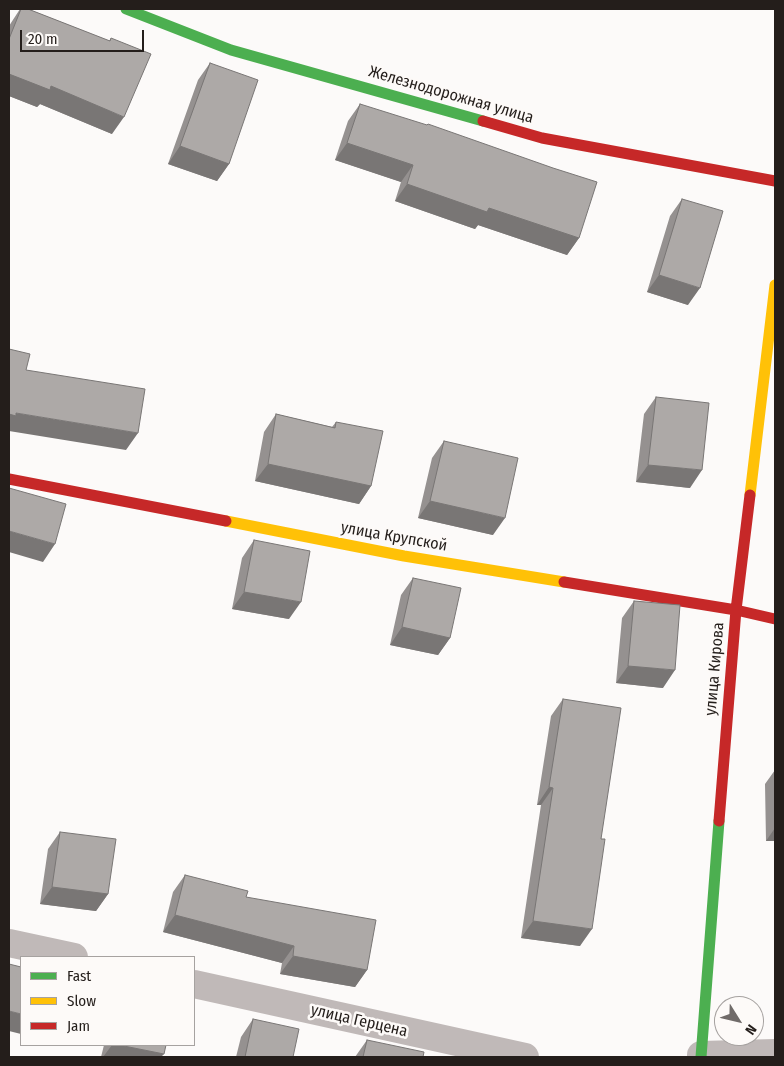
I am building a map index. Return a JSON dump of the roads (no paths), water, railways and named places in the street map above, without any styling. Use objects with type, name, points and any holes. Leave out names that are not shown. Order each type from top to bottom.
[{"type":"street","name":"Железнодорожная улица","points":[[126,9],[231,50],[542,138],[775,181]]},
{"type":"street","name":"улица Кирова","points":[[701,1056],[736,610],[775,285]]},
{"type":"street","name":"улица Крупской","points":[[9,479],[404,556],[736,610],[775,619]]},
{"type":"street","points":[[9,943],[69,956]]},
{"type":"street","name":"улица Герцена","points":[[195,984],[525,1057]]},
{"type":"street","points":[[701,1056],[775,1053]]}]
